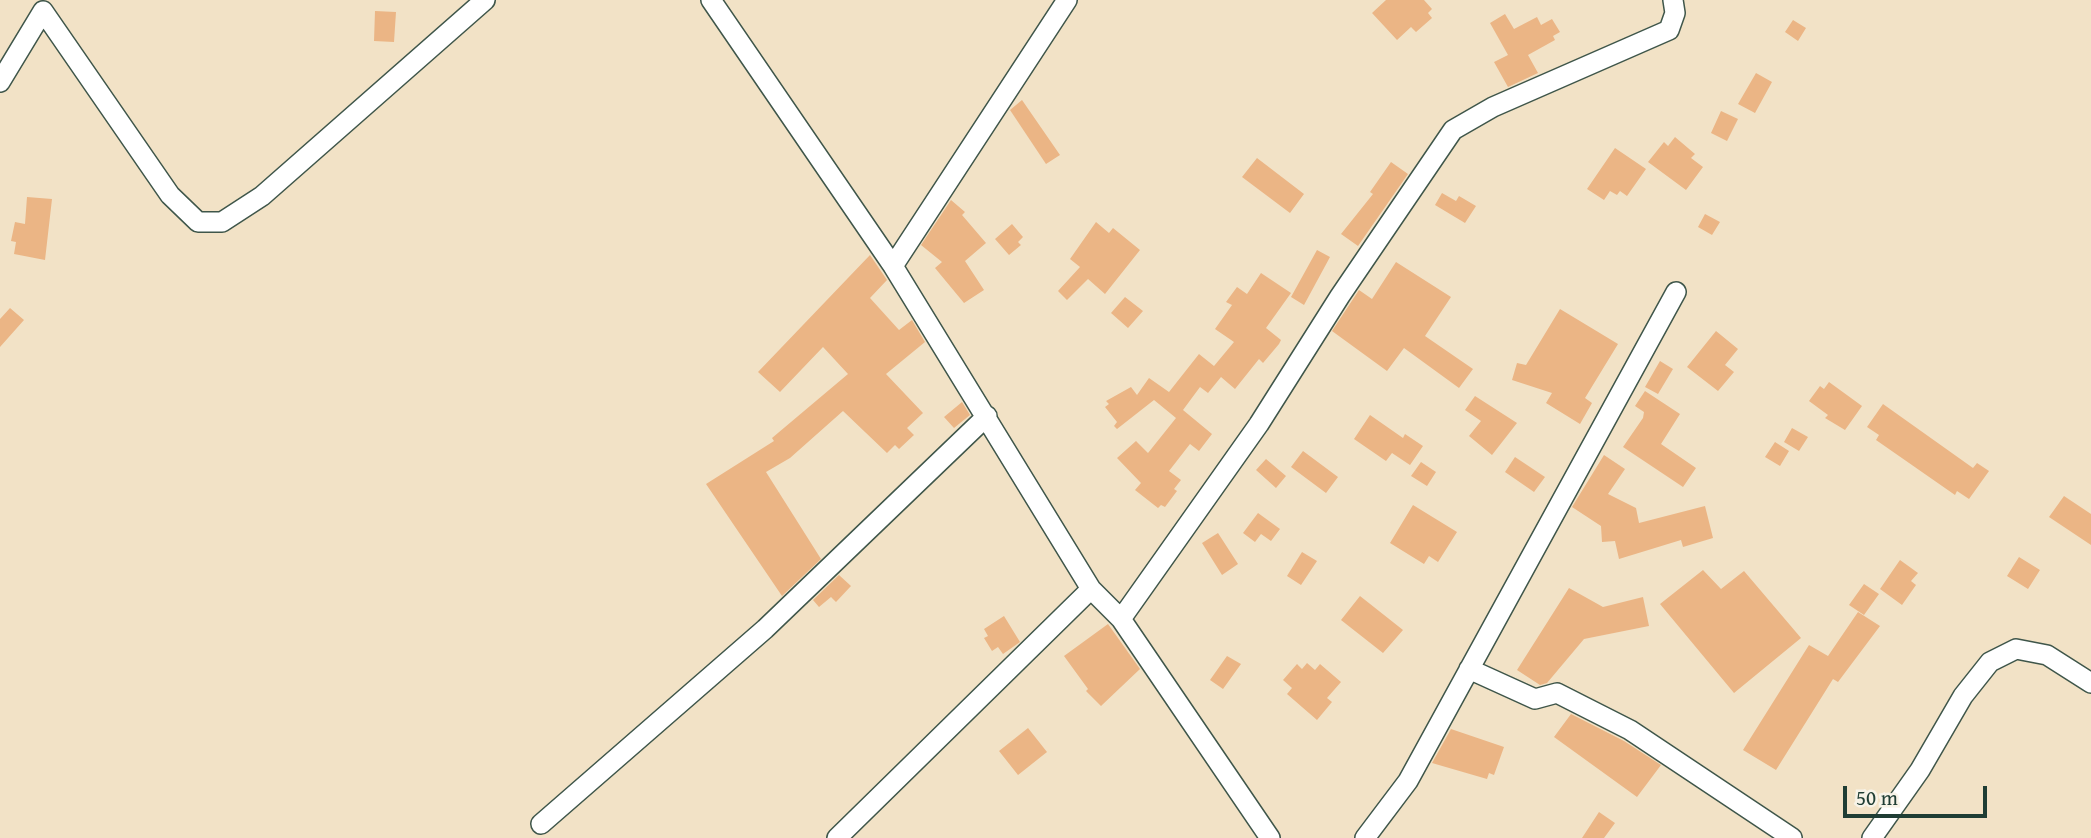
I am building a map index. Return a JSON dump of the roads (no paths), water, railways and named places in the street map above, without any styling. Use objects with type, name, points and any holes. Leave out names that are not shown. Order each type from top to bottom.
[{"type":"street","points":[[0,82],[43,11],[170,195],[198,222],[222,222],[262,196],[485,0]]},
{"type":"street","points":[[711,0],[893,266],[1091,589],[1121,619],[1270,838]]},
{"type":"street","points":[[893,266],[1067,0]]},
{"type":"street","points":[[1121,619],[1259,424],[1340,296],[1453,130],[1493,107],[1670,30],[1675,13],[1673,0]]},
{"type":"street","points":[[1365,838],[1408,780],[1676,292]]},
{"type":"street","points":[[541,824],[765,629],[986,416]]},
{"type":"street","points":[[837,838],[1091,589]]},
{"type":"street","points":[[1872,838],[1920,770],[1963,696],[1990,662],[2016,649],[2047,655],[2091,683]]},
{"type":"street","points":[[1469,669],[1535,699],[1557,693],[1630,730],[1792,838]]}]
